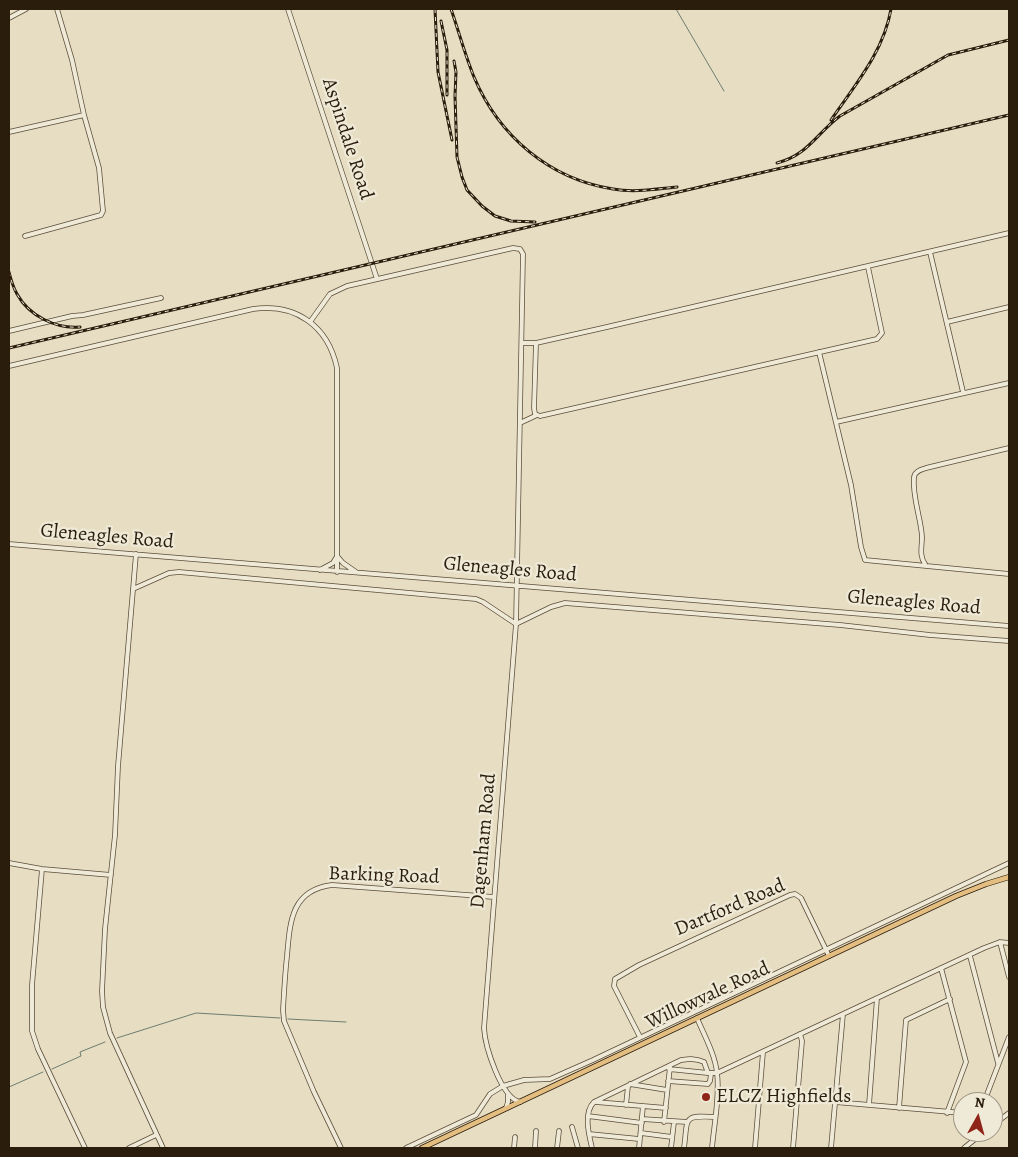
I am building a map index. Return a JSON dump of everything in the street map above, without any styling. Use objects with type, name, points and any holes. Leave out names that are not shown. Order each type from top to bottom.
[{"type":"main road","name":"Willowvale Road","points":[[422,1148],[972,889],[1009,877]]},
{"type":"street","points":[[9,18],[26,9]]},
{"type":"street","points":[[25,236],[100,215],[103,211],[99,168],[57,9]]},
{"type":"street","name":"Aspindale Road","points":[[288,9],[377,279]]},
{"type":"street","points":[[9,132],[84,115]]},
{"type":"street","points":[[522,343],[536,343],[1009,233]]},
{"type":"street","name":"Dagenham Road","points":[[377,279],[513,248],[520,249],[523,256],[518,586],[484,1028],[487,1046],[508,1095]]},
{"type":"street","points":[[930,252],[963,392]]},
{"type":"street","points":[[520,423],[537,415],[545,416],[877,339],[882,333],[868,267]]},
{"type":"street","points":[[310,322],[328,297],[334,292],[348,286],[377,279]]},
{"type":"street","points":[[9,331],[161,298]]},
{"type":"street","points":[[947,322],[1009,307]]},
{"type":"street","points":[[9,366],[253,309],[285,310],[310,322],[322,332],[329,344],[337,368],[337,572]]},
{"type":"street","points":[[536,343],[534,408],[537,415]]},
{"type":"street","points":[[819,352],[851,485],[861,548],[865,560],[1009,574]]},
{"type":"street","points":[[836,422],[1009,383]]},
{"type":"street","points":[[925,565],[921,558],[921,531],[914,476],[916,473],[926,468],[1009,448]]},
{"type":"street","name":"Gleneagles Road","points":[[9,544],[1009,626]]},
{"type":"street","points":[[136,554],[118,766],[115,835],[102,977],[103,1007],[114,1043],[163,1148]]},
{"type":"street","points":[[318,570],[333,563],[337,556]]},
{"type":"street","points":[[337,556],[343,563],[358,573]]},
{"type":"street","points":[[133,589],[169,573],[179,572],[476,599],[516,624],[551,607],[564,603],[840,624],[930,635],[1009,641]]},
{"type":"street","points":[[9,863],[42,869],[111,875]]},
{"type":"street","points":[[406,1148],[476,1115],[490,1094],[504,1086],[524,1080],[550,1079],[1009,863]]},
{"type":"street","points":[[42,869],[32,977],[32,1031],[38,1049],[85,1148]]},
{"type":"street","name":"Barking Road","points":[[341,1148],[314,1092],[284,1021],[290,922],[296,906],[302,898],[311,892],[323,886],[332,885],[494,897]]},
{"type":"street","name":"Dartford Road","points":[[640,1037],[614,986],[614,981],[618,976],[793,894],[798,895],[804,904],[829,956]]},
{"type":"street","points":[[1000,942],[1009,976]]},
{"type":"street","points":[[670,1067],[709,1074],[717,1072],[941,968],[1000,942],[1009,943]]},
{"type":"street","points":[[970,956],[998,1063]]},
{"type":"street","points":[[941,968],[966,1062],[947,1112]]},
{"type":"street","points":[[869,1105],[877,998]]},
{"type":"street","points":[[899,1108],[906,1020],[950,999]]},
{"type":"street","points":[[831,1148],[843,1014]]},
{"type":"street","points":[[697,1018],[717,1072],[712,1148]]},
{"type":"street","points":[[793,1148],[802,1041],[800,1034]]},
{"type":"street","points":[[988,1092],[1009,1037]]},
{"type":"street","points":[[755,1148],[763,1052]]},
{"type":"street","points":[[593,1148],[589,1134],[588,1116],[591,1105],[594,1102],[688,1059],[704,1062],[710,1082],[708,1084],[668,1081]]},
{"type":"street","points":[[664,1122],[670,1067]]},
{"type":"street","points":[[629,1085],[667,1090]]},
{"type":"street","points":[[626,1105],[629,1085]]},
{"type":"street","points":[[508,1095],[520,1102]]},
{"type":"street","points":[[506,1108],[508,1095]]},
{"type":"street","points":[[594,1102],[666,1108]]},
{"type":"street","points":[[835,1102],[953,1112]]},
{"type":"street","points":[[638,1148],[643,1106]]},
{"type":"street","points":[[588,1116],[664,1122],[687,1122],[694,1116],[715,1117]]},
{"type":"street","points":[[671,1148],[674,1122]]},
{"type":"street","points":[[684,1148],[687,1122]]},
{"type":"street","points":[[572,1127],[578,1148]]},
{"type":"street","points":[[535,1148],[536,1131]]},
{"type":"street","points":[[557,1148],[559,1131]]},
{"type":"street","points":[[641,1133],[672,1137]]},
{"type":"street","points":[[589,1134],[639,1140]]},
{"type":"street","points":[[129,1148],[156,1135]]},
{"type":"street","points":[[514,1148],[515,1137]]},
{"type":"waterway","points":[[676,9],[724,91]]},
{"type":"waterway","points":[[117,1038],[196,1013],[280,1018]]},
{"type":"waterway","points":[[288,1019],[346,1022]]},
{"type":"waterway","points":[[52,1069],[81,1056],[80,1052],[105,1042]]},
{"type":"waterway","points":[[9,1087],[43,1072]]},
{"type":"railway","points":[[435,9],[438,72],[452,140]]},
{"type":"railway","points":[[451,9],[474,77],[485,98],[497,118],[512,136],[529,151],[547,165],[568,176],[590,184],[629,191],[677,187]]},
{"type":"railway","points":[[831,120],[859,81],[875,53],[882,39],[891,9]]},
{"type":"railway","points":[[441,21],[447,50],[447,95]]},
{"type":"railway","points":[[777,163],[797,155],[840,116],[948,55],[1009,40]]},
{"type":"railway","points":[[454,61],[456,72],[457,157],[467,190],[482,206],[495,216],[511,221],[535,222]]},
{"type":"railway","points":[[9,348],[1009,115]]},
{"type":"railway","points":[[9,272],[12,283],[22,302],[36,315],[62,326],[80,327]]},
{"type":"place","name":"ELCZ Highfields","points":[[706,1097]]}]
